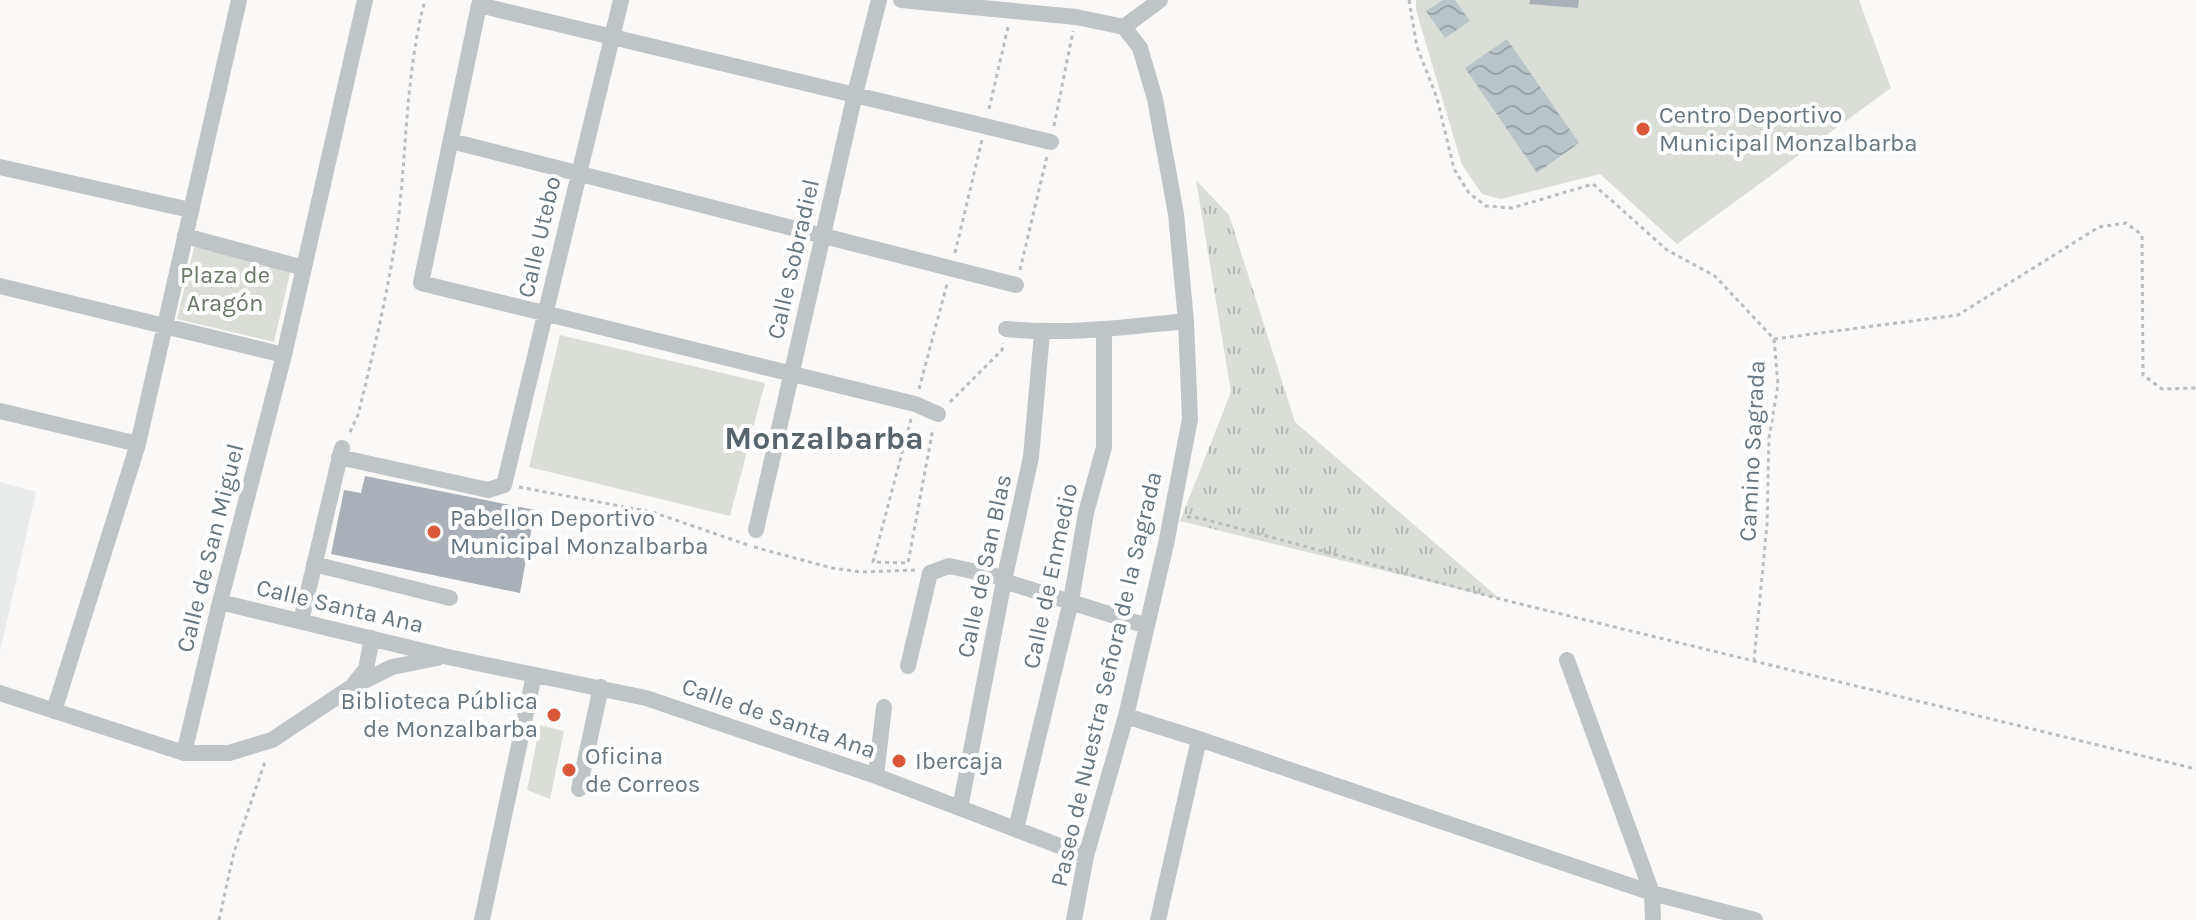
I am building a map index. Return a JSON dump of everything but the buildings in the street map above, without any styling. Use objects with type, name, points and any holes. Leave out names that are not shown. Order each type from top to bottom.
[{"type":"street","points":[[54,711],[138,444],[239,0]]},
{"type":"street","points":[[0,286],[284,355],[365,0]]},
{"type":"street","name":"Calle Utebo","points":[[504,485],[621,0]]},
{"type":"street","name":"Calle Sobradiel","points":[[753,538],[879,0]]},
{"type":"street","points":[[901,0],[1076,17],[1124,27],[1160,0]]},
{"type":"street","points":[[938,414],[915,404],[421,283],[480,2],[1051,142]]},
{"type":"street","name":"Paseo de Nuestra Señora de la Sagrada","points":[[1074,920],[1086,856],[1126,716],[1147,626],[1190,419],[1186,321],[1176,214],[1155,99],[1140,48],[1124,27]]},
{"type":"street","points":[[451,141],[1016,285]]},
{"type":"street","points":[[0,167],[190,210]]},
{"type":"street","points":[[185,236],[304,268]]},
{"type":"street","points":[[1006,329],[1042,333],[1186,321]]},
{"type":"street","name":"Calle de Enmedio","points":[[1016,829],[1071,601],[1086,513],[1104,447],[1104,330]]},
{"type":"street","name":"Calle de San Blas","points":[[960,808],[1031,457],[1042,333]]},
{"type":"street","name":"Calle de San Miguel","points":[[184,753],[284,355]]},
{"type":"street","points":[[0,411],[138,444]]},
{"type":"street","points":[[301,621],[340,452],[488,490],[504,485]]},
{"type":"street","points":[[314,564],[450,598]]},
{"type":"street","points":[[908,666],[930,573],[949,566],[1004,580],[1147,626]]},
{"type":"street","name":"Calle Santa Ana","points":[[220,602],[448,657]]},
{"type":"street","points":[[350,688],[366,669],[372,638]]},
{"type":"street","points":[[0,693],[184,753],[229,753],[272,740],[350,688],[392,667],[448,657]]},
{"type":"street","name":"Calle de Santa Ana","points":[[448,657],[646,698],[876,776],[1086,856]]},
{"type":"street","points":[[1567,660],[1652,893],[1653,920]]},
{"type":"street","points":[[482,920],[534,675]]},
{"type":"street","points":[[579,789],[601,687]]},
{"type":"street","points":[[876,776],[884,707]]},
{"type":"street","points":[[1126,716],[1652,893],[1755,920]]},
{"type":"street","points":[[1158,920],[1199,739]]},
{"type":"path","points":[[340,452],[358,415],[385,301],[397,229],[411,79],[425,0]]},
{"type":"path","name":"Camino Sagrada","points":[[1409,0],[1417,47],[1437,98],[1454,169],[1469,193],[1486,206],[1512,208],[1593,184],[1667,250],[1715,276],[1774,339],[1778,385],[1769,438],[1767,524],[1754,661]]},
{"type":"path","points":[[1006,329],[1002,350],[935,418],[908,563],[873,562],[951,270],[1012,10]]},
{"type":"path","points":[[1016,285],[1051,142],[1076,17]]},
{"type":"path","points":[[1774,339],[1958,315],[2099,227],[2126,223],[2142,235],[2143,375],[2162,389],[2196,388]]},
{"type":"path","points":[[504,485],[652,512],[753,538],[832,568],[861,572],[905,569]]},
{"type":"path","points":[[1172,517],[1200,518],[1500,599],[2196,769]]},
{"type":"path","points":[[219,920],[234,852],[272,740]]},
{"type":"shaded area","points":[[0,482],[36,492],[0,652]]},
{"type":"green space","name":"Centro Deportivo Municipal Monzalbarba","points":[[1416,0],[1859,0],[1891,88],[1677,244],[1600,174],[1501,199],[1482,194],[1462,165],[1416,10]]},
{"type":"green space","points":[[1196,180],[1229,215],[1295,422],[1500,599],[1180,521],[1231,392]]},
{"type":"green space","name":"Plaza de Aragón","points":[[196,239],[292,265],[274,342],[177,319]]},
{"type":"green space","points":[[560,335],[765,383],[730,516],[529,467]]},
{"type":"green space","points":[[540,725],[564,731],[550,799],[527,790]]},
{"type":"water","points":[[1443,0],[1455,0],[1470,21],[1445,38],[1426,11]]},
{"type":"water","points":[[1507,39],[1579,143],[1537,173],[1465,68]]},
{"type":"place","name":"Centro Deportivo Municipal Monzalbarba","points":[[1643,129]]},
{"type":"place","name":"Pabellon Deportivo Municipal Monzalbarba","points":[[434,532]]},
{"type":"place","name":"Biblioteca Pública de Monzalbarba","points":[[554,715]]},
{"type":"place","name":"Ibercaja","points":[[899,761]]},
{"type":"place","name":"Oficina de Correos","points":[[569,770]]},
{"type":"district","name":"Monzalbarba","points":[[824,438]]}]
